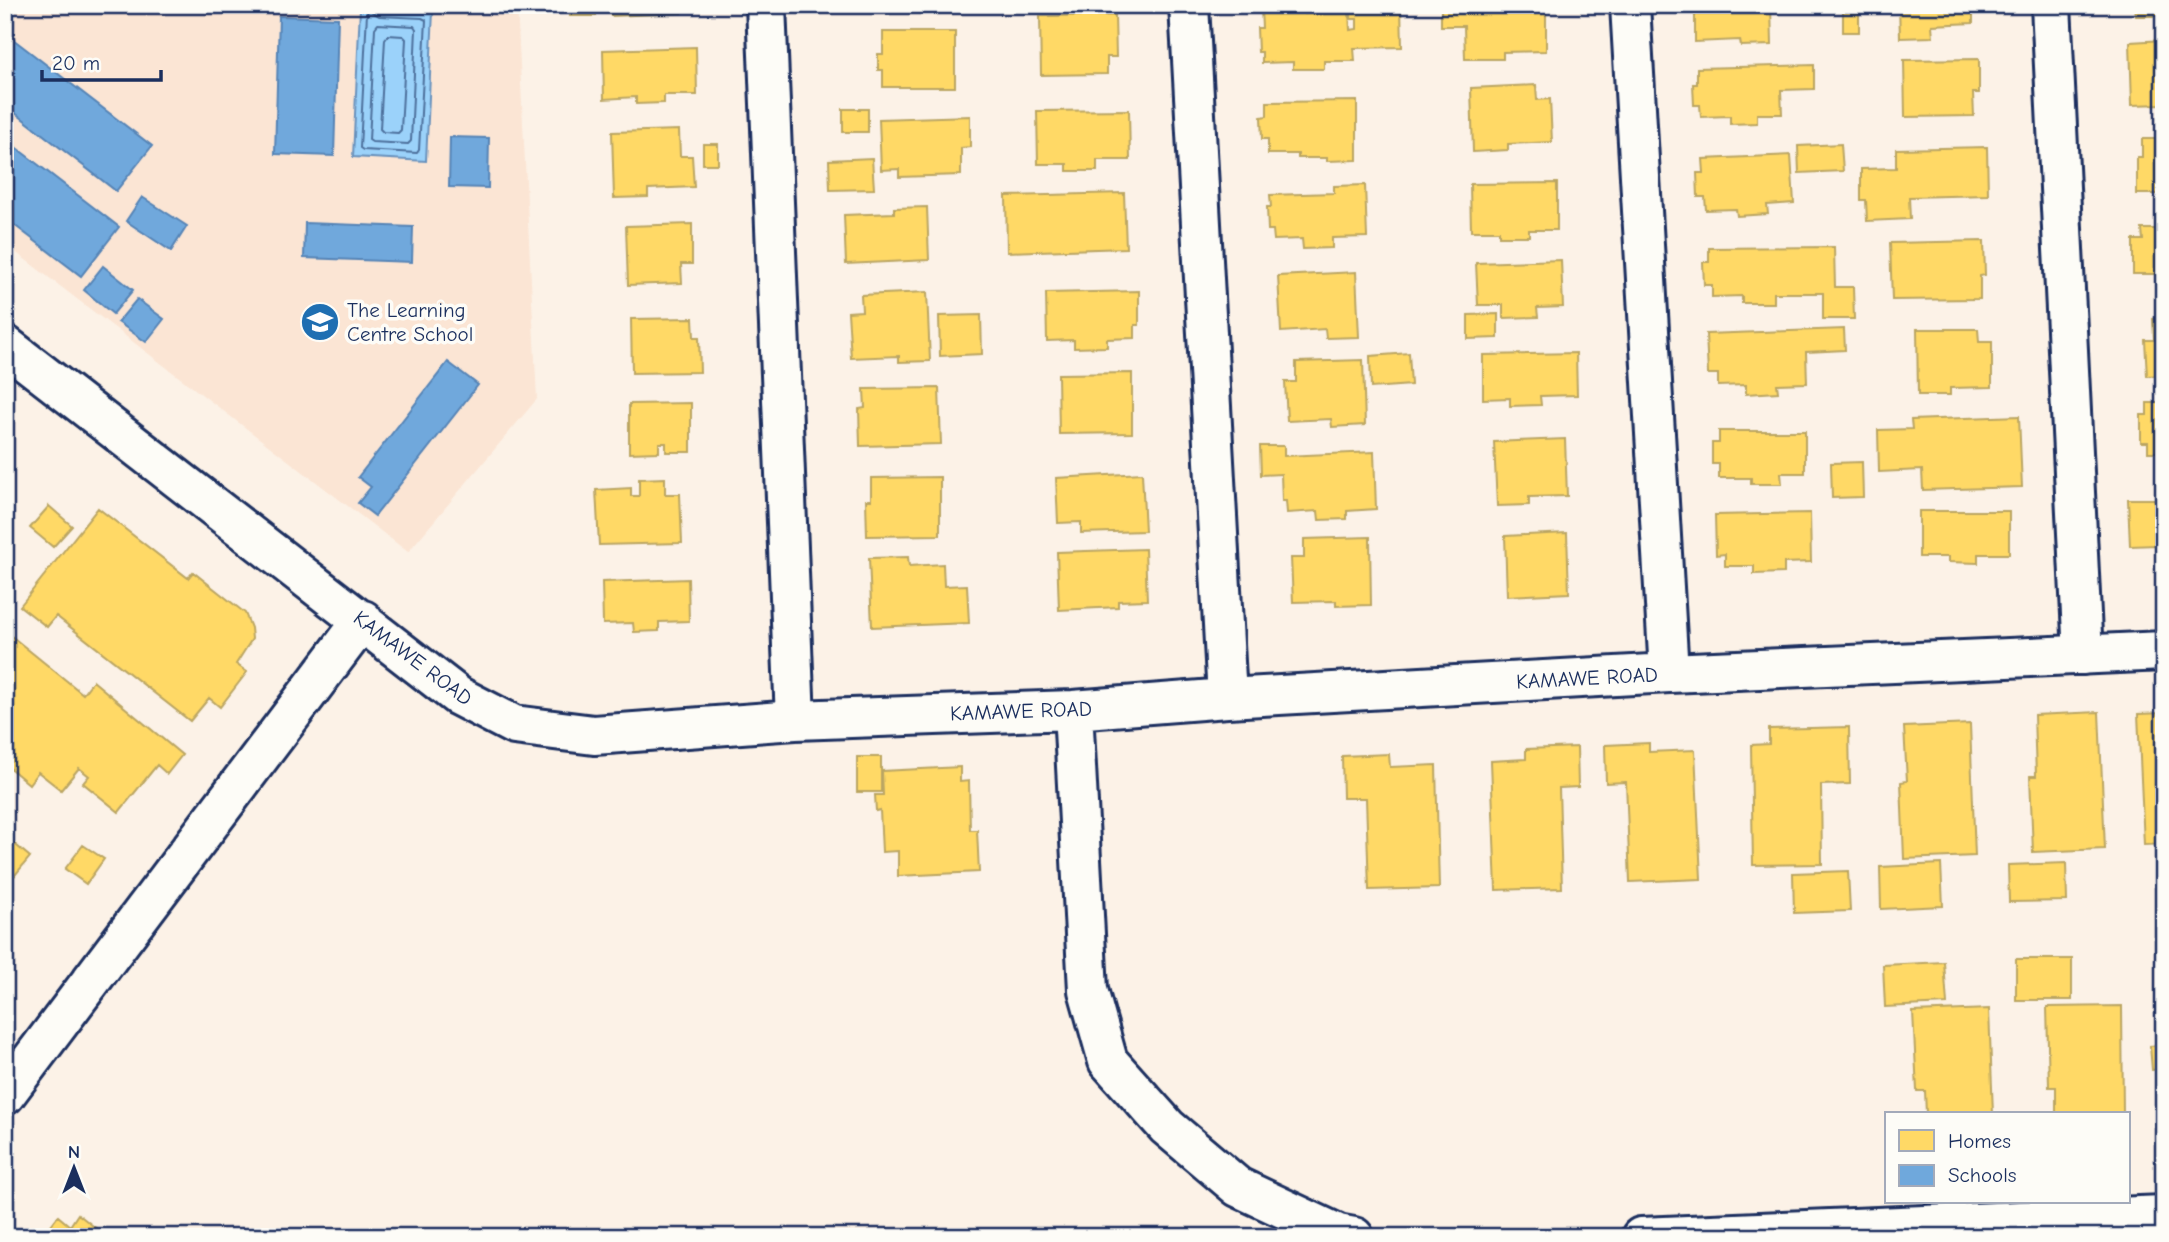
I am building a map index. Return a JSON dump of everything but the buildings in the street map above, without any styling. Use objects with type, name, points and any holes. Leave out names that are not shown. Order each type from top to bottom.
[{"type":"street","points":[[766,5],[795,720]]},
{"type":"street","points":[[1189,5],[1227,698]]},
{"type":"street","points":[[1630,5],[1669,673]]},
{"type":"street","points":[[2051,5],[2083,655]]},
{"type":"street","name":"KAMAWE ROAD","points":[[5,345],[458,696],[514,725],[594,735],[795,720],[1073,710],[1227,698],[1669,673],[2164,651]]},
{"type":"street","points":[[5,1095],[363,620]]},
{"type":"street","points":[[1073,710],[1088,990],[1108,1061],[1167,1127],[1238,1187],[1338,1234],[1354,1237]]},
{"type":"street","points":[[1641,1237],[2164,1214]]},
{"type":"shaded area","name":"The Learning Centre School","points":[[5,5],[517,5],[537,399],[408,552],[5,244]]},
{"type":"water","points":[[360,8],[433,11],[426,161],[353,157]]},
{"type":"place","name":"The Learning Centre School","points":[[320,322]]}]
